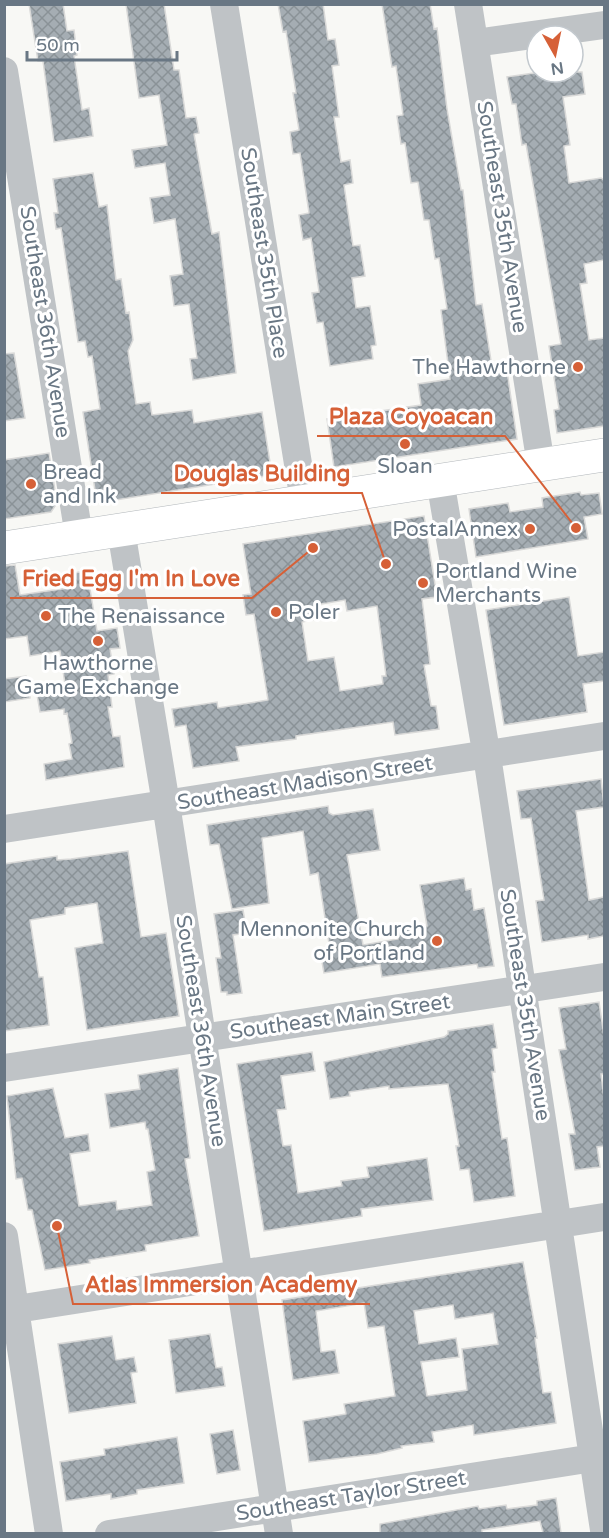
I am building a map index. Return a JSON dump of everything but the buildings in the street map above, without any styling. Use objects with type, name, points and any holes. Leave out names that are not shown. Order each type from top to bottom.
[{"type":"main road","points":[[4,548],[604,455]]},
{"type":"street","name":"Southeast 35th Place","points":[[224,4],[304,501]]},
{"type":"street","name":"Southeast 35th Avenue","points":[[468,4],[541,465]]},
{"type":"street","points":[[475,43],[604,25]]},
{"type":"street","name":"Southeast 36th Avenue","points":[[4,71],[79,537]]},
{"type":"street","name":"Southeast 35th Avenue","points":[[440,480],[487,755],[604,1530]]},
{"type":"street","name":"Southeast 36th Avenue","points":[[121,530],[166,804],[277,1520]]},
{"type":"street","name":"Southeast Madison Street","points":[[4,829],[604,736]]},
{"type":"street","name":"Southeast Main Street","points":[[4,1068],[604,977]]},
{"type":"street","points":[[10,1310],[604,1217]]},
{"type":"street","points":[[4,1236],[10,1310],[49,1533]]},
{"type":"street","name":"Southeast Taylor Street","points":[[109,1533],[277,1520],[593,1458]]},
{"type":"place","name":"The Hawthorne","points":[[578,367]]},
{"type":"place","name":"Sloan","points":[[405,444]]},
{"type":"place","name":"Bread and Ink","points":[[31,484]]},
{"type":"place","name":"Plaza Coyoacan","points":[[576,528]]},
{"type":"place","name":"PostalAnnex","points":[[530,529]]},
{"type":"place","name":"Fried Egg I'm In Love","points":[[313,548]]},
{"type":"place","name":"Douglas Building","points":[[386,564]]},
{"type":"place","name":"Portland Wine Merchants","points":[[423,583]]},
{"type":"place","name":"Poler","points":[[276,612]]},
{"type":"place","name":"The Renaissance","points":[[46,616]]},
{"type":"place","name":"Hawthorne Game Exchange","points":[[98,641]]},
{"type":"place","name":"Mennonite Church of Portland","points":[[437,941]]},
{"type":"place","name":"Atlas Immersion Academy","points":[[57,1226]]}]
